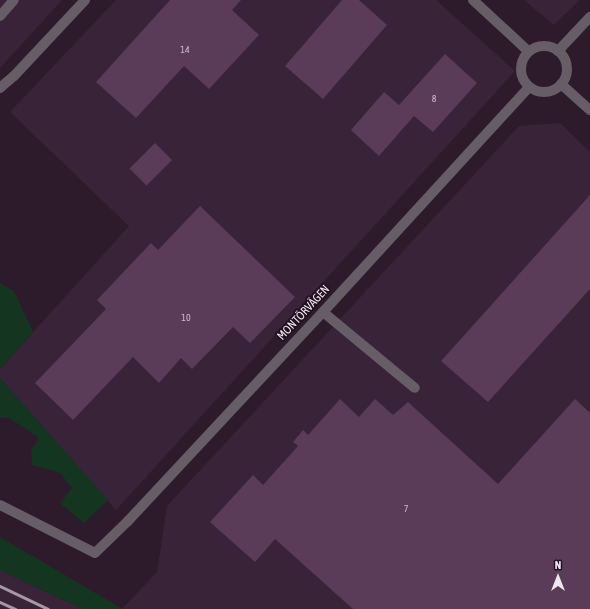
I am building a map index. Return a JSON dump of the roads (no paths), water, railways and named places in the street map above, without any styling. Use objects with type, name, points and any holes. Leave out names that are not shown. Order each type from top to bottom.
[{"type":"street","points":[[0,16],[14,0]]},
{"type":"street","points":[[0,88],[14,76],[85,0]]},
{"type":"street","points":[[473,0],[528,51]]},
{"type":"street","points":[[558,51],[590,17]]},
{"type":"street","points":[[543,45],[558,51],[564,56],[567,72],[561,84],[552,90],[544,92],[529,87],[522,77],[520,65],[528,51],[543,45]]},
{"type":"street","points":[[561,84],[590,110]]},
{"type":"street","name":"MONTÖRVÄGEN","points":[[0,505],[95,553],[128,521],[323,312],[529,87]]},
{"type":"street","points":[[323,312],[415,388]]},
{"type":"railway","points":[[0,586],[48,609]]},
{"type":"railway","points":[[0,602],[15,609]]}]
